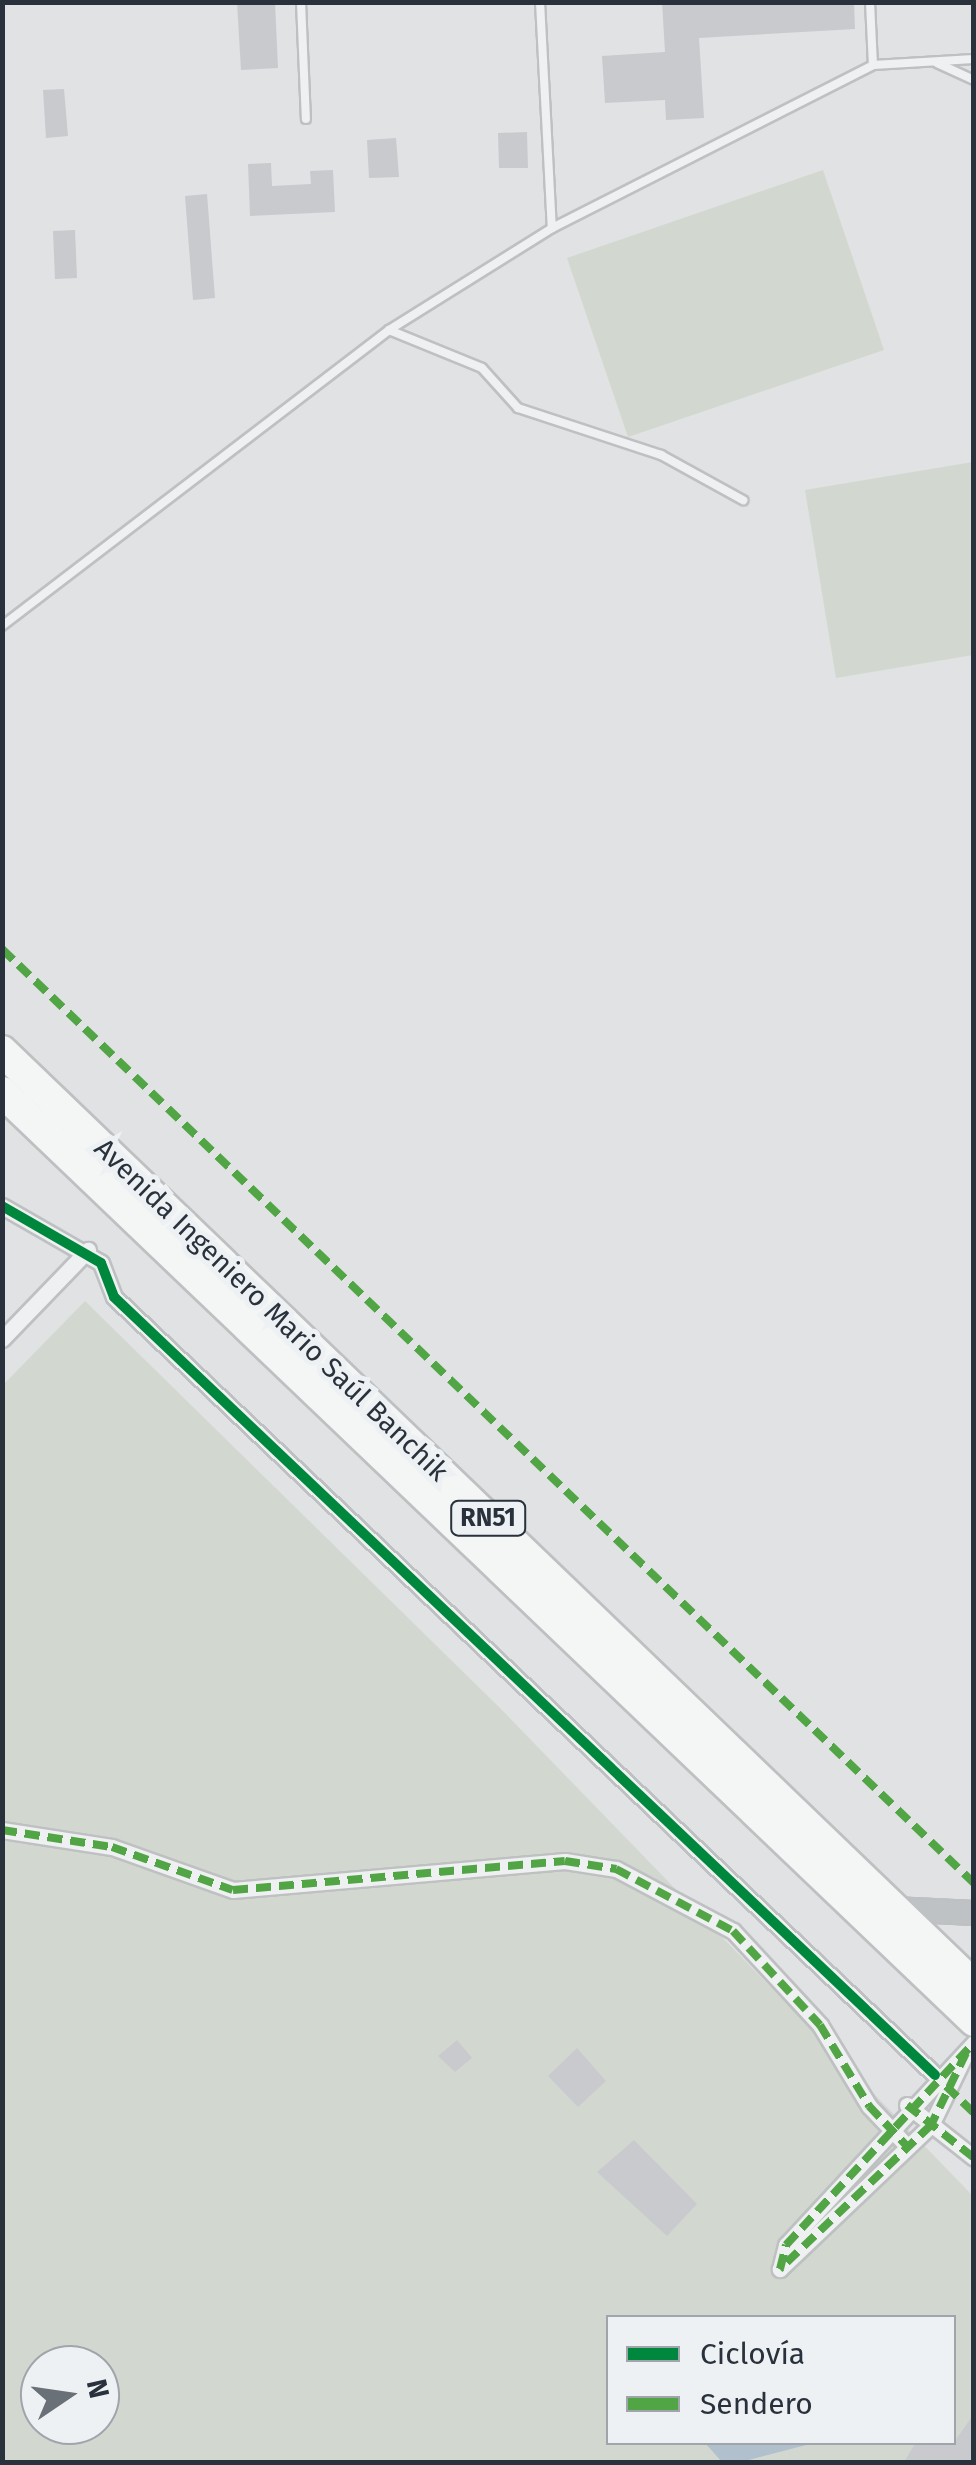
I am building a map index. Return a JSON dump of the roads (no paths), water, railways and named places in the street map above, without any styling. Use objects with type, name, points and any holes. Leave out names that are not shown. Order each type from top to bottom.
[{"type":"highway","points":[[2,1031],[36,1084]]},
{"type":"highway","name":"Avenida Ingeniero Mario Saúl Banchik","points":[[2,1050],[974,1984]]},
{"type":"highway","name":"Avenida Ingeniero Mario Saúl Banchik","points":[[4,1094],[974,2021]]},
{"type":"street","points":[[2,1206],[88,1250],[114,1297],[935,2076]]},
{"type":"street","points":[[2,1339],[88,1250]]},
{"type":"street","points":[[2,1830],[112,1847],[234,1890],[565,1861],[616,1868],[733,1931],[820,2024],[888,2129],[906,2146]]},
{"type":"street","points":[[894,1909],[974,1914]]},
{"type":"street","points":[[970,2048],[931,2125],[780,2270],[777,2256],[907,2105],[970,2048]]},
{"type":"street","points":[[907,2105],[974,2158]]},
{"type":"lane","points":[[301,2],[306,119]]},
{"type":"lane","points":[[540,2],[552,228]]},
{"type":"lane","points":[[870,2],[873,64]]},
{"type":"lane","points":[[2,626],[389,330],[552,228],[873,64],[974,59]]},
{"type":"lane","points":[[934,62],[974,80]]},
{"type":"lane","points":[[389,330],[482,368],[518,408],[660,455],[742,500]]},
{"type":"water","points":[[707,2445],[806,2445],[741,2462],[722,2462]]}]
